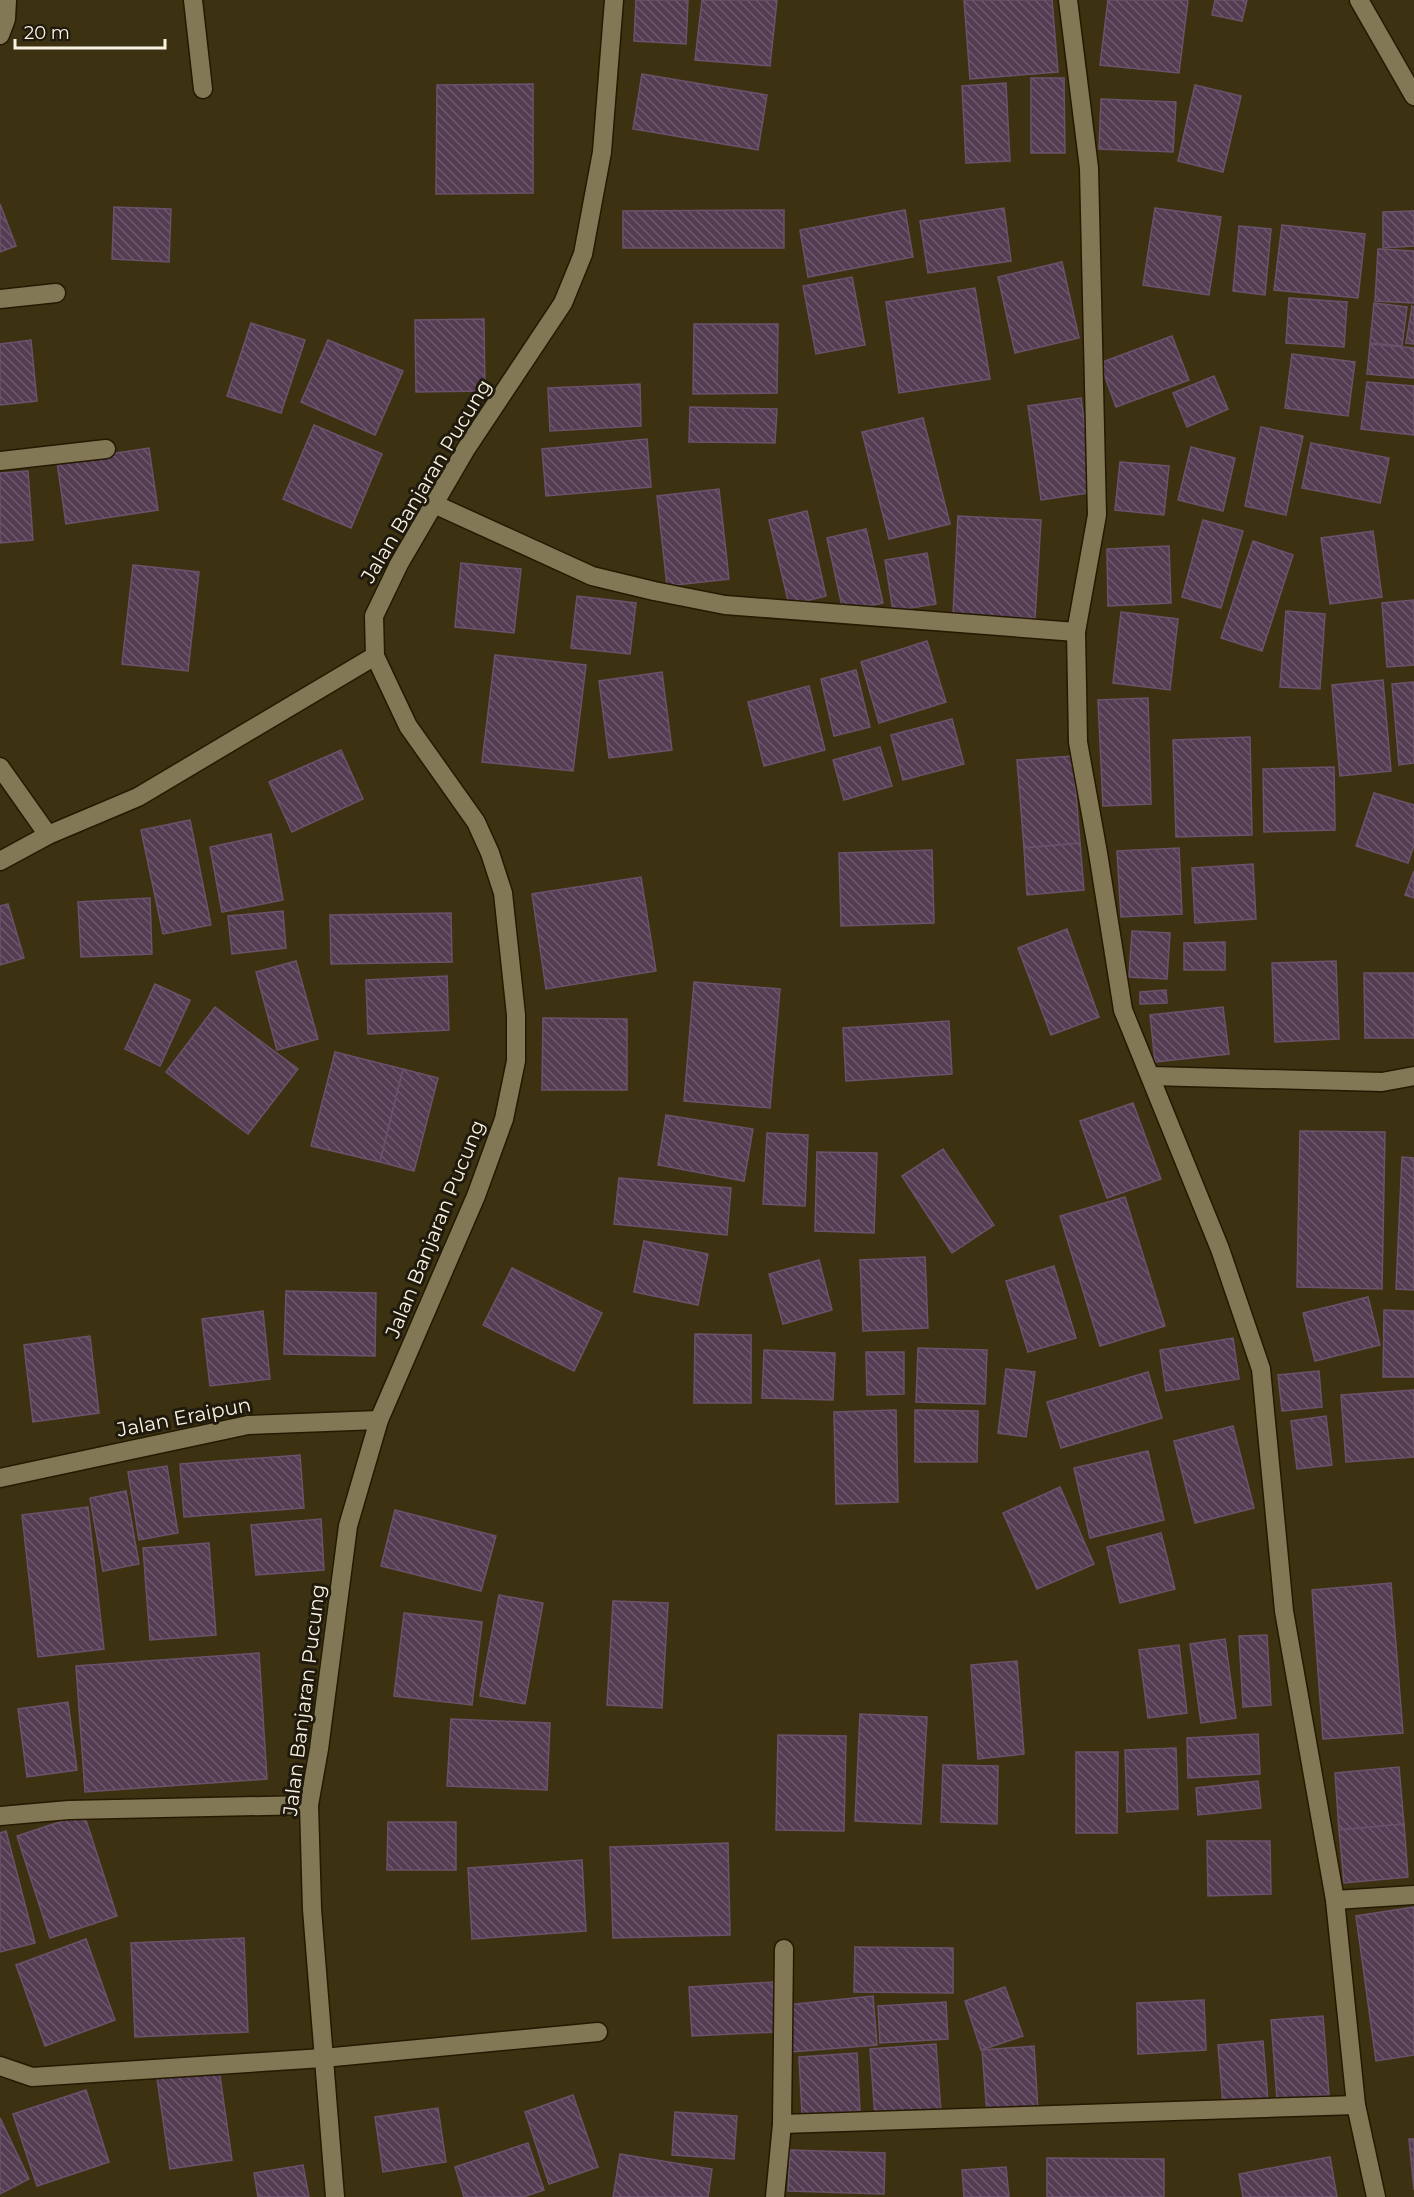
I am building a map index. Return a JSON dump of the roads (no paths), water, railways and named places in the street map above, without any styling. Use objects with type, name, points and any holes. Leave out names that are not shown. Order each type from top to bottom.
[{"type":"street","points":[[0,35],[6,19],[7,0]]},
{"type":"street","points":[[193,0],[203,89]]},
{"type":"street","name":"Jalan Banjaran Pucung","points":[[335,2197],[312,1908],[309,1805],[321,1738],[348,1526],[380,1420],[476,1196],[504,1119],[516,1062],[516,1027],[503,893],[490,853],[476,822],[408,726],[375,656],[374,616],[399,564],[466,449],[563,303],[583,254],[602,152],[614,0]]},
{"type":"street","points":[[1068,0],[1089,168],[1097,503],[1097,515],[1076,632],[1078,742],[1123,1010],[1220,1249],[1261,1369],[1284,1611],[1335,1900],[1356,2105],[1376,2197]]},
{"type":"street","points":[[1359,0],[1414,96]]},
{"type":"street","points":[[0,299],[56,293]]},
{"type":"street","points":[[0,461],[106,449]]},
{"type":"street","points":[[434,504],[592,576],[654,591],[725,605],[1076,632]]},
{"type":"street","points":[[0,861],[48,835],[138,797],[375,656]]},
{"type":"street","points":[[0,767],[48,835]]},
{"type":"street","points":[[1150,1076],[1382,1082],[1414,1076]]},
{"type":"street","name":"Jalan Eraipun","points":[[0,1478],[248,1425],[380,1420]]},
{"type":"street","points":[[0,1816],[69,1810],[309,1805]]},
{"type":"street","points":[[1335,1900],[1414,1895]]},
{"type":"street","points":[[775,2197],[782,2124],[784,1950]]},
{"type":"street","points":[[0,2066],[32,2077],[323,2058],[598,2032]]},
{"type":"street","points":[[782,2124],[1356,2105]]}]
